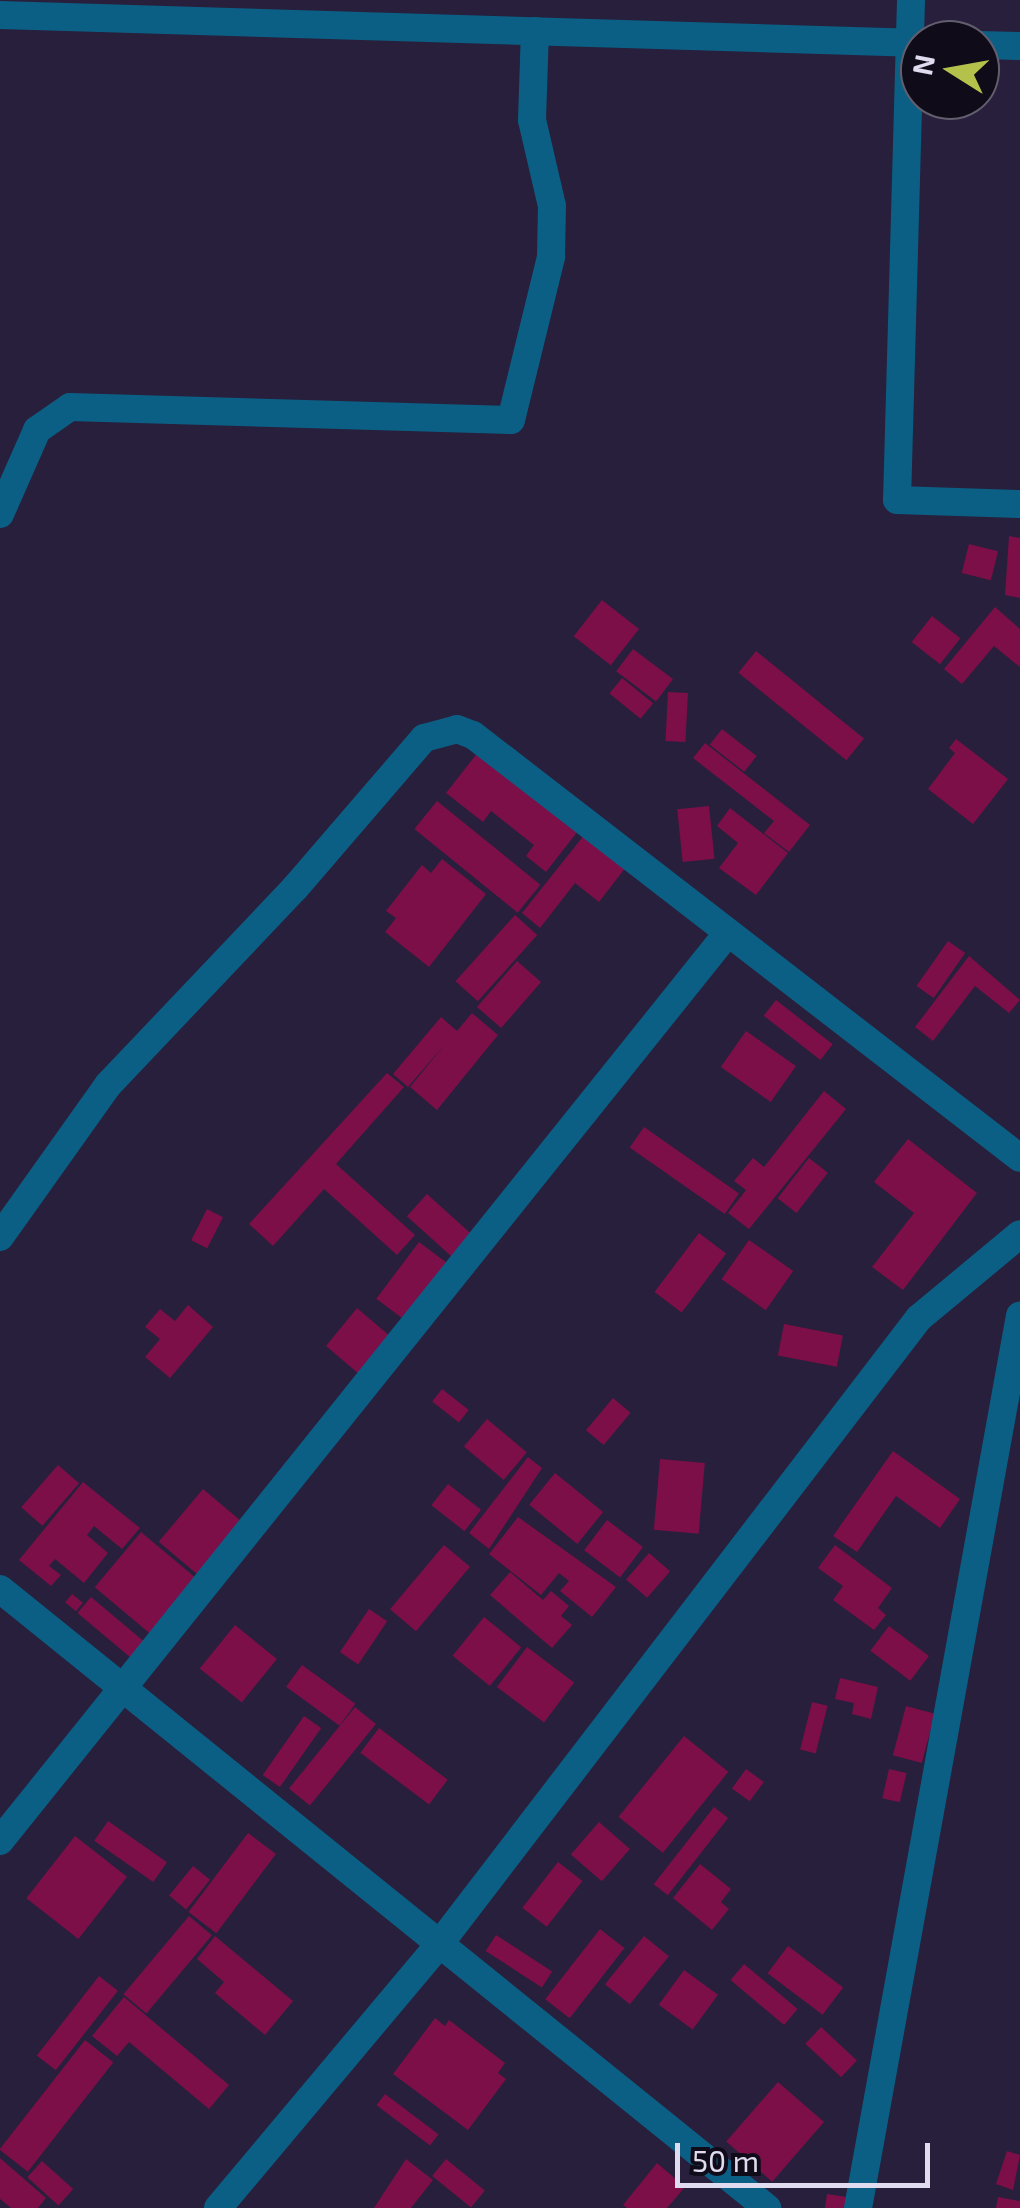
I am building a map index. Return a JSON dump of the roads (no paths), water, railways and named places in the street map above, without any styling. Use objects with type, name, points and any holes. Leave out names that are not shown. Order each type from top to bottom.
[{"type":"street","points":[[0,14],[342,12],[535,31],[900,43]]},
{"type":"street","points":[[0,514],[37,430],[70,407],[511,420],[550,257],[552,206],[532,120],[535,31]]},
{"type":"street","points":[[912,120],[897,500],[1020,504]]},
{"type":"street","points":[[0,1237],[108,1085],[295,888],[424,738],[437,730],[473,734],[726,935],[1020,1158]]},
{"type":"street","points":[[0,1841],[726,935]]},
{"type":"street","points":[[218,2208],[442,1942],[919,1318],[1020,1234]]},
{"type":"street","points":[[858,2208],[1020,1316]]},
{"type":"street","points":[[0,1589],[767,2208]]}]
